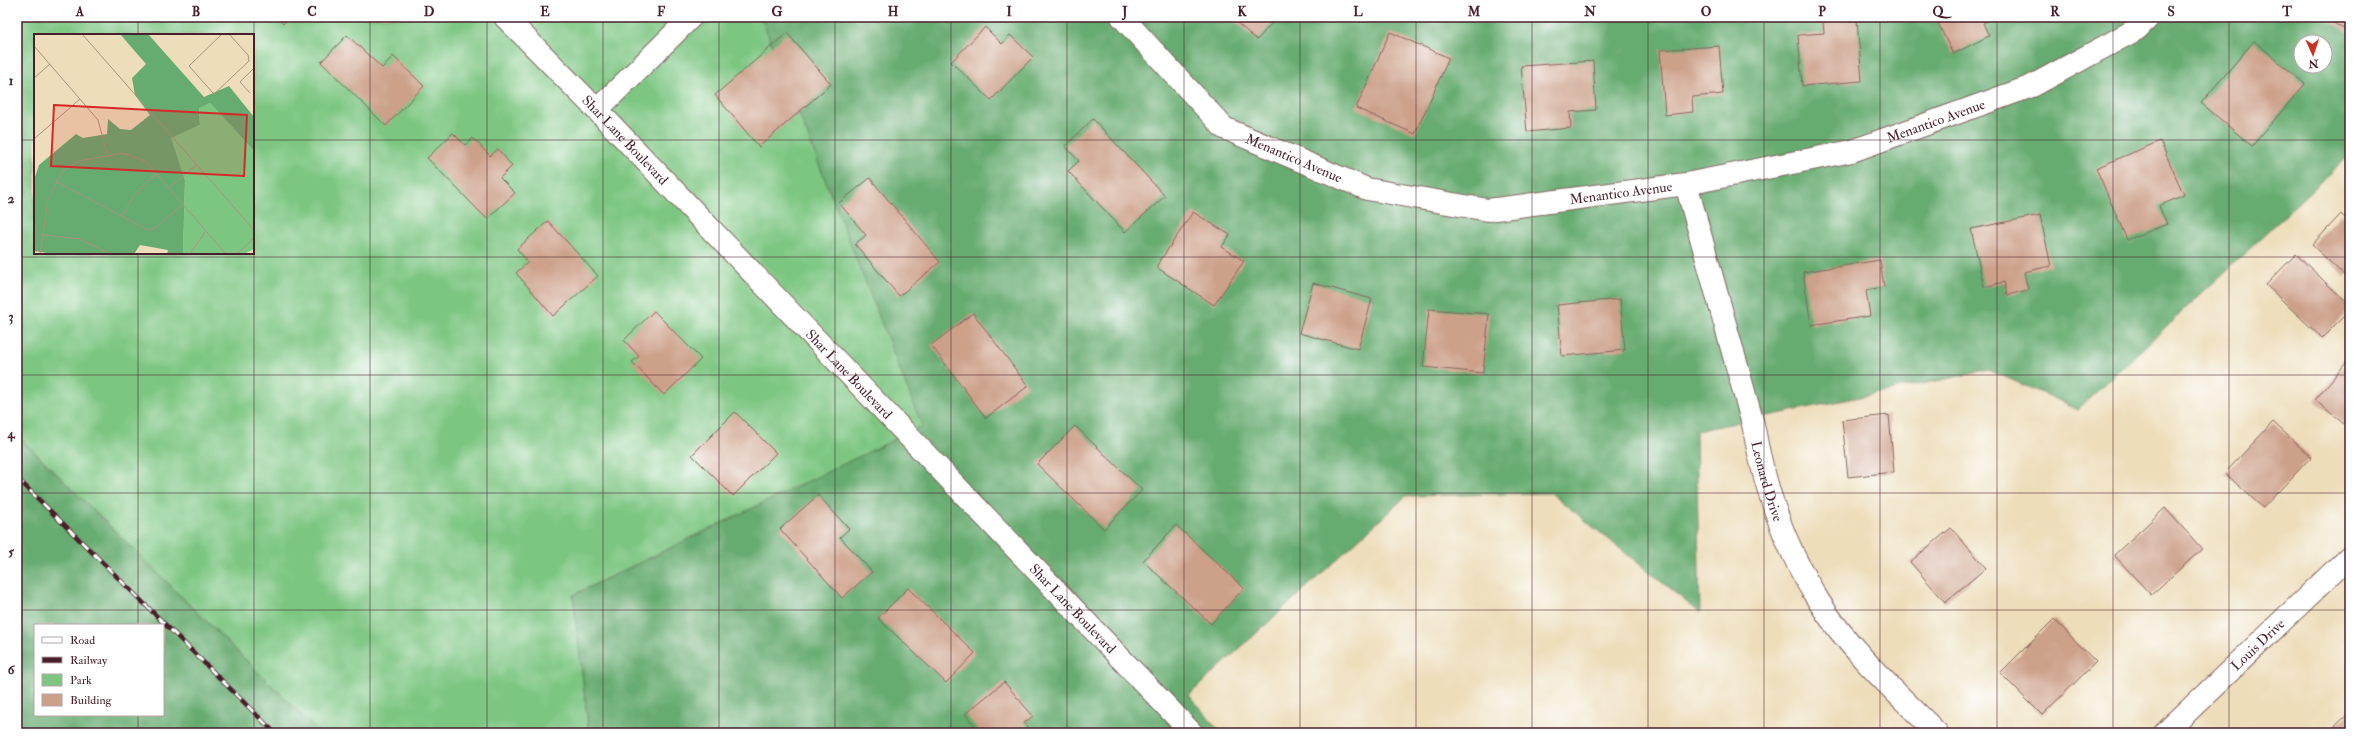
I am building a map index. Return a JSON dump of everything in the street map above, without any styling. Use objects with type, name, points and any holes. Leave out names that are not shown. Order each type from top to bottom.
[{"type":"street","name":"Shar Lane Boulevard","points":[[505,17],[597,110],[1192,733]]},
{"type":"street","points":[[597,110],[691,17]]},
{"type":"street","name":"Menantico Avenue","points":[[1122,17],[1224,128],[1367,189],[1488,210],[1686,184],[1852,151],[2032,86],[2137,29],[2149,17]]},
{"type":"street","name":"Leonard Drive","points":[[1686,184],[1753,424],[1760,460],[1778,522],[1823,606],[1852,644],[1937,733]]},
{"type":"street","name":"Louis Drive","points":[[2165,733],[2350,556]]},
{"type":"green space","points":[[17,17],[761,17],[923,426],[573,595],[589,733],[320,733],[17,435]]},
{"type":"green space","points":[[761,17],[2350,17],[2350,155],[2078,409],[1989,370],[1696,431],[1700,613],[1551,493],[1406,496],[1189,695],[1221,733],[589,733],[573,595],[922,426]]},
{"type":"green space","points":[[17,435],[320,733],[17,733]]},
{"type":"building","points":[[276,17],[290,17],[283,24]]},
{"type":"building","points":[[1230,17],[1277,17],[1257,40]]},
{"type":"building","points":[[1935,17],[1995,17],[1983,23],[1989,36],[1953,54]]},
{"type":"building","points":[[2324,17],[2350,17],[2350,33]]},
{"type":"building","points":[[1857,20],[1862,81],[1802,86],[1798,35],[1824,33],[1823,22]]},
{"type":"building","points":[[985,27],[1002,44],[1010,35],[1033,57],[991,100],[951,62]]},
{"type":"building","points":[[1390,32],[1449,58],[1415,134],[1356,108]]},
{"type":"building","points":[[787,33],[831,84],[759,147],[715,95]]},
{"type":"building","points":[[347,35],[382,68],[393,56],[424,86],[386,126],[321,62]]},
{"type":"building","points":[[2254,41],[2305,84],[2252,146],[2201,103]]},
{"type":"building","points":[[1719,46],[1723,94],[1692,97],[1693,112],[1665,115],[1660,50]]},
{"type":"building","points":[[1593,61],[1596,110],[1570,112],[1571,128],[1527,132],[1521,66]]},
{"type":"building","points":[[1093,119],[1165,196],[1125,232],[1068,171],[1079,161],[1065,146]]},
{"type":"building","points":[[453,133],[465,145],[473,138],[490,156],[498,149],[512,166],[500,178],[515,193],[487,219],[427,158]]},
{"type":"building","points":[[2160,141],[2184,195],[2159,206],[2167,224],[2127,240],[2096,168]]},
{"type":"building","points":[[870,178],[940,262],[899,296],[855,244],[866,235],[839,203]]},
{"type":"building","points":[[1193,212],[1230,235],[1222,247],[1244,261],[1214,305],[1156,267]]},
{"type":"building","points":[[2341,214],[2350,223],[2350,271],[2345,276],[2312,245]]},
{"type":"building","points":[[2040,215],[2051,266],[2024,272],[2028,290],[2007,295],[2004,282],[1984,287],[1971,229]]},
{"type":"building","points":[[548,221],[598,276],[553,316],[516,273],[528,262],[517,249]]},
{"type":"building","points":[[2296,254],[2350,306],[2350,310],[2322,338],[2266,285]]},
{"type":"building","points":[[1880,260],[1884,287],[1866,290],[1870,316],[1811,325],[1803,272]]},
{"type":"building","points":[[1313,283],[1372,299],[1358,349],[1299,333]]},
{"type":"building","points":[[1620,299],[1625,350],[1562,356],[1557,305]]},
{"type":"building","points":[[1429,309],[1489,314],[1483,373],[1423,367]]},
{"type":"building","points":[[654,311],[701,359],[664,395],[632,362],[639,356],[624,340]]},
{"type":"building","points":[[973,313],[1028,386],[986,418],[931,345]]},
{"type":"building","points":[[2350,358],[2350,429],[2315,400]]},
{"type":"building","points":[[735,412],[776,453],[733,496],[692,455]]},
{"type":"building","points":[[1889,415],[1894,472],[1848,477],[1842,420]]},
{"type":"building","points":[[2273,422],[2311,457],[2263,508],[2225,473]]},
{"type":"building","points":[[1075,426],[1142,490],[1104,529],[1037,464]]},
{"type":"building","points":[[818,495],[849,529],[840,537],[872,572],[842,598],[780,529]]},
{"type":"building","points":[[2165,508],[2202,549],[2151,595],[2114,555]]},
{"type":"building","points":[[1176,525],[1244,588],[1211,624],[1143,561]]},
{"type":"building","points":[[1951,528],[1986,568],[1945,602],[1910,562]]},
{"type":"building","points":[[908,588],[975,653],[946,683],[878,618]]},
{"type":"building","points":[[2054,619],[2096,662],[2042,715],[2000,673]]},
{"type":"building","points":[[1004,682],[1033,716],[1024,723],[1032,733],[981,733],[965,714]]},
{"type":"building","points":[[2350,712],[2350,733],[2328,733]]},
{"type":"railway","points":[[17,478],[275,733]]}]
